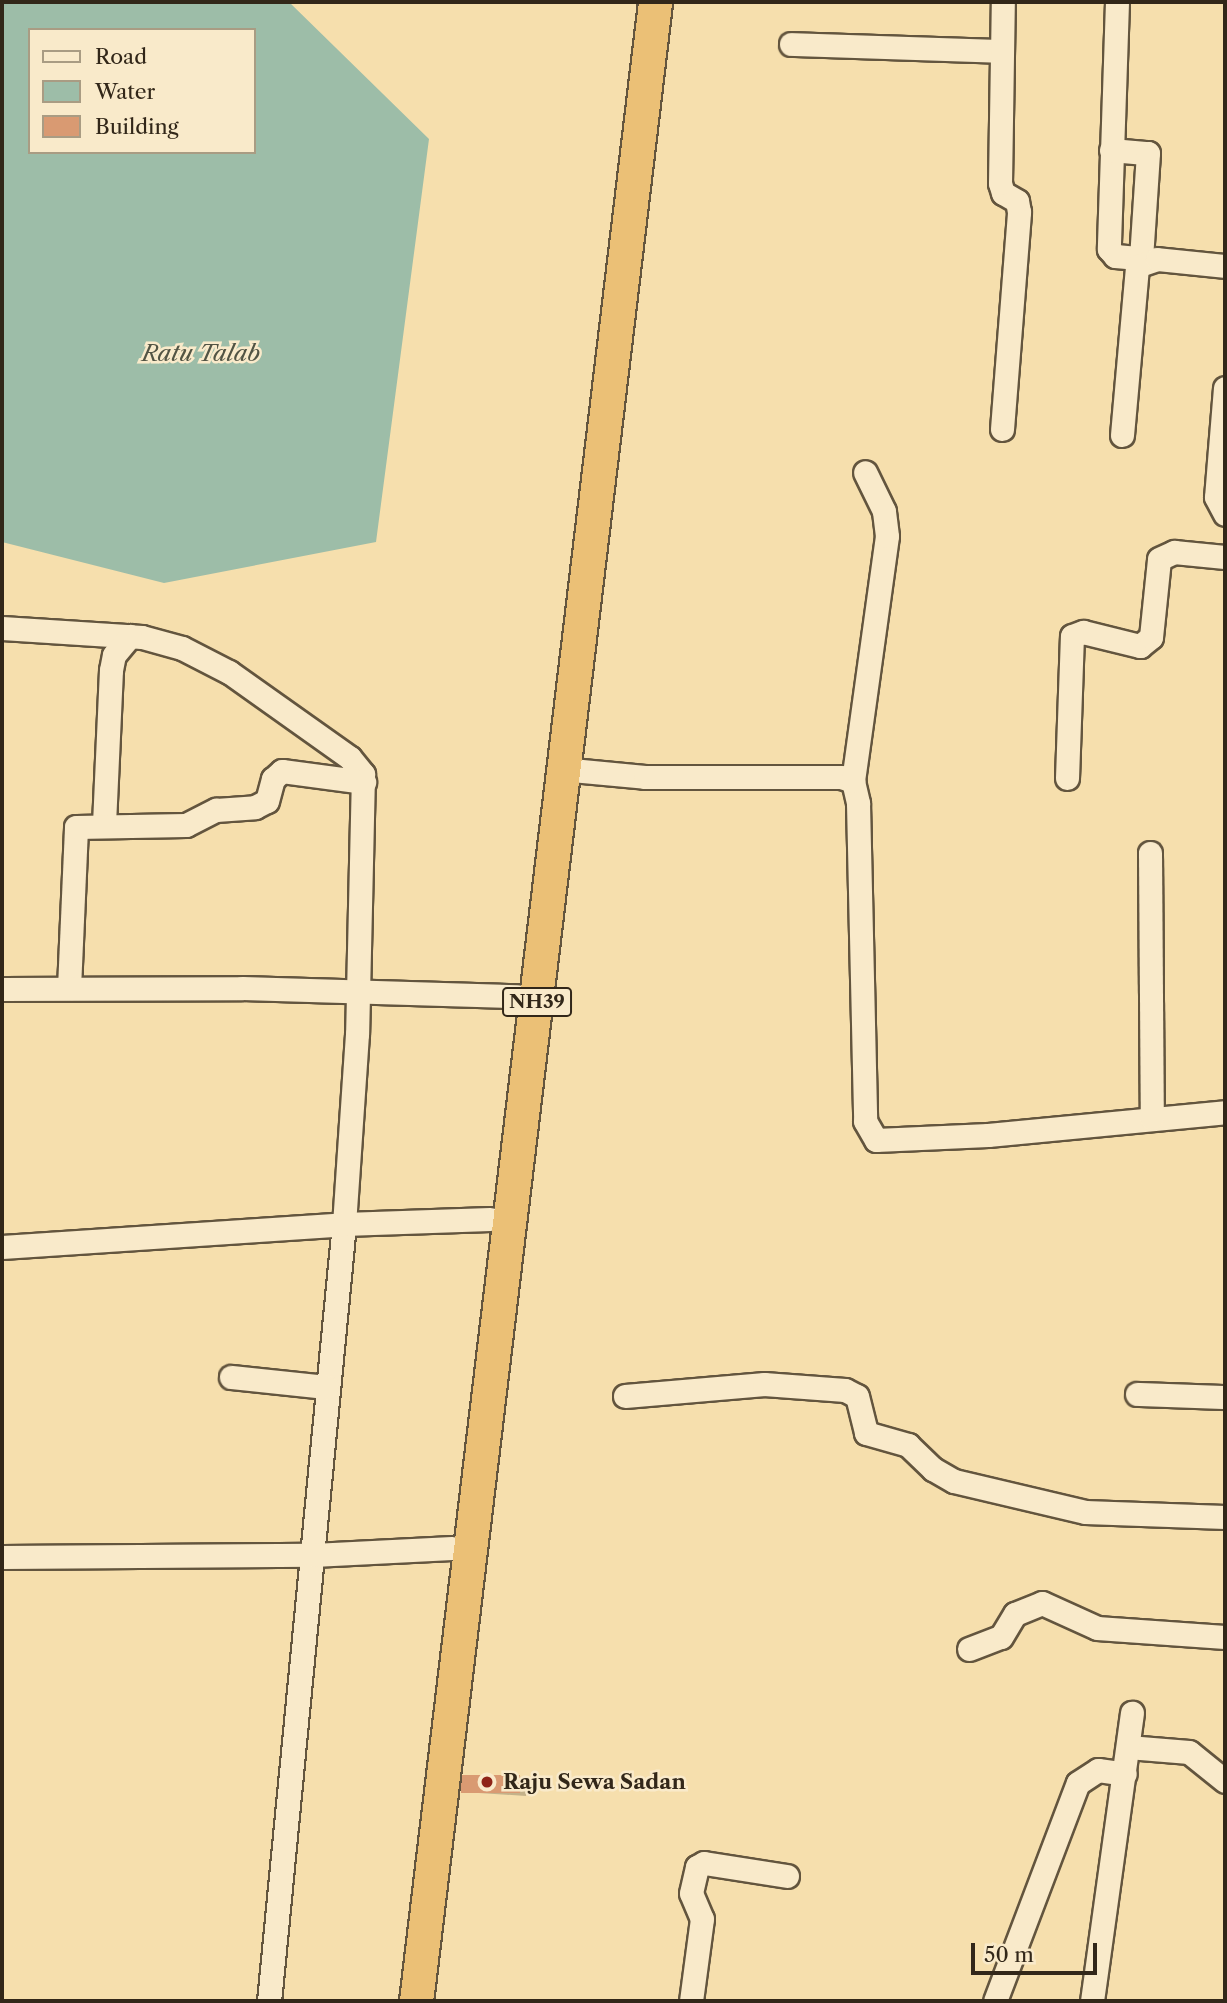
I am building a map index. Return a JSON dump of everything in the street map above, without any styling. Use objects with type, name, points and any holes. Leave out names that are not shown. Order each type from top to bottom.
[{"type":"highway","name":"NH39","points":[[398,2001],[632,2]]},
{"type":"highway","name":"NH39","points":[[416,2001],[561,769],[655,2]]},
{"type":"street","points":[[1002,429],[1019,212],[1017,201],[1003,193],[1000,183],[1003,2]]},
{"type":"street","points":[[1117,2],[1109,249],[1115,256],[1225,266]]},
{"type":"street","points":[[791,44],[1002,51]]},
{"type":"street","points":[[1111,150],[1149,153],[1144,259],[1135,275],[1122,435]]},
{"type":"street","points":[[1225,388],[1216,497],[1225,514]]},
{"type":"street","points":[[864,472],[884,511],[887,537],[853,781],[858,803],[865,1121],[870,1136],[884,1141],[988,1135],[1225,1112]]},
{"type":"street","points":[[1067,778],[1072,636],[1083,632],[1140,646],[1151,637],[1159,559],[1174,552],[1225,557]]},
{"type":"street","points":[[2,628],[130,636],[182,648],[229,672],[350,758],[364,782],[358,992],[344,1224],[326,1387],[313,1555],[269,2001]]},
{"type":"street","points":[[104,824],[111,670],[114,655],[130,636]]},
{"type":"street","points":[[561,769],[645,777],[841,777],[853,781]]},
{"type":"street","points":[[69,988],[72,833],[80,825],[186,825],[226,808],[255,807],[267,801],[273,779],[282,771],[364,782]]},
{"type":"street","points":[[1150,853],[1152,1118]]},
{"type":"street","points":[[2,989],[516,996]]},
{"type":"street","points":[[2,1247],[344,1224],[490,1219]]},
{"type":"street","points":[[231,1377],[326,1387]]},
{"type":"street","points":[[625,1396],[764,1384],[845,1390],[857,1396],[866,1433],[908,1445],[933,1469],[954,1481],[1085,1512],[1225,1517]]},
{"type":"street","points":[[1138,1394],[1225,1397]]},
{"type":"street","points":[[2,1557],[313,1555],[452,1548]]},
{"type":"street","points":[[969,1649],[1001,1636],[1015,1614],[1042,1603],[1097,1628],[1225,1637]]},
{"type":"street","points":[[1092,2001],[1132,1713]]},
{"type":"street","points":[[1128,1747],[1189,1752],[1225,1781]]},
{"type":"street","points":[[995,2001],[1078,1783],[1098,1770],[1125,1774]]},
{"type":"street","points":[[692,2001],[702,1919],[691,1893],[697,1867],[704,1863],[787,1876]]},
{"type":"water","name":"Ratu Talab","points":[[2,2],[289,2],[429,139],[376,542],[164,583],[2,542]]},
{"type":"building","points":[[461,1775],[520,1775],[520,1793],[461,1793]]},
{"type":"place","name":"Raju Sewa Sadan","points":[[487,1782]]}]
